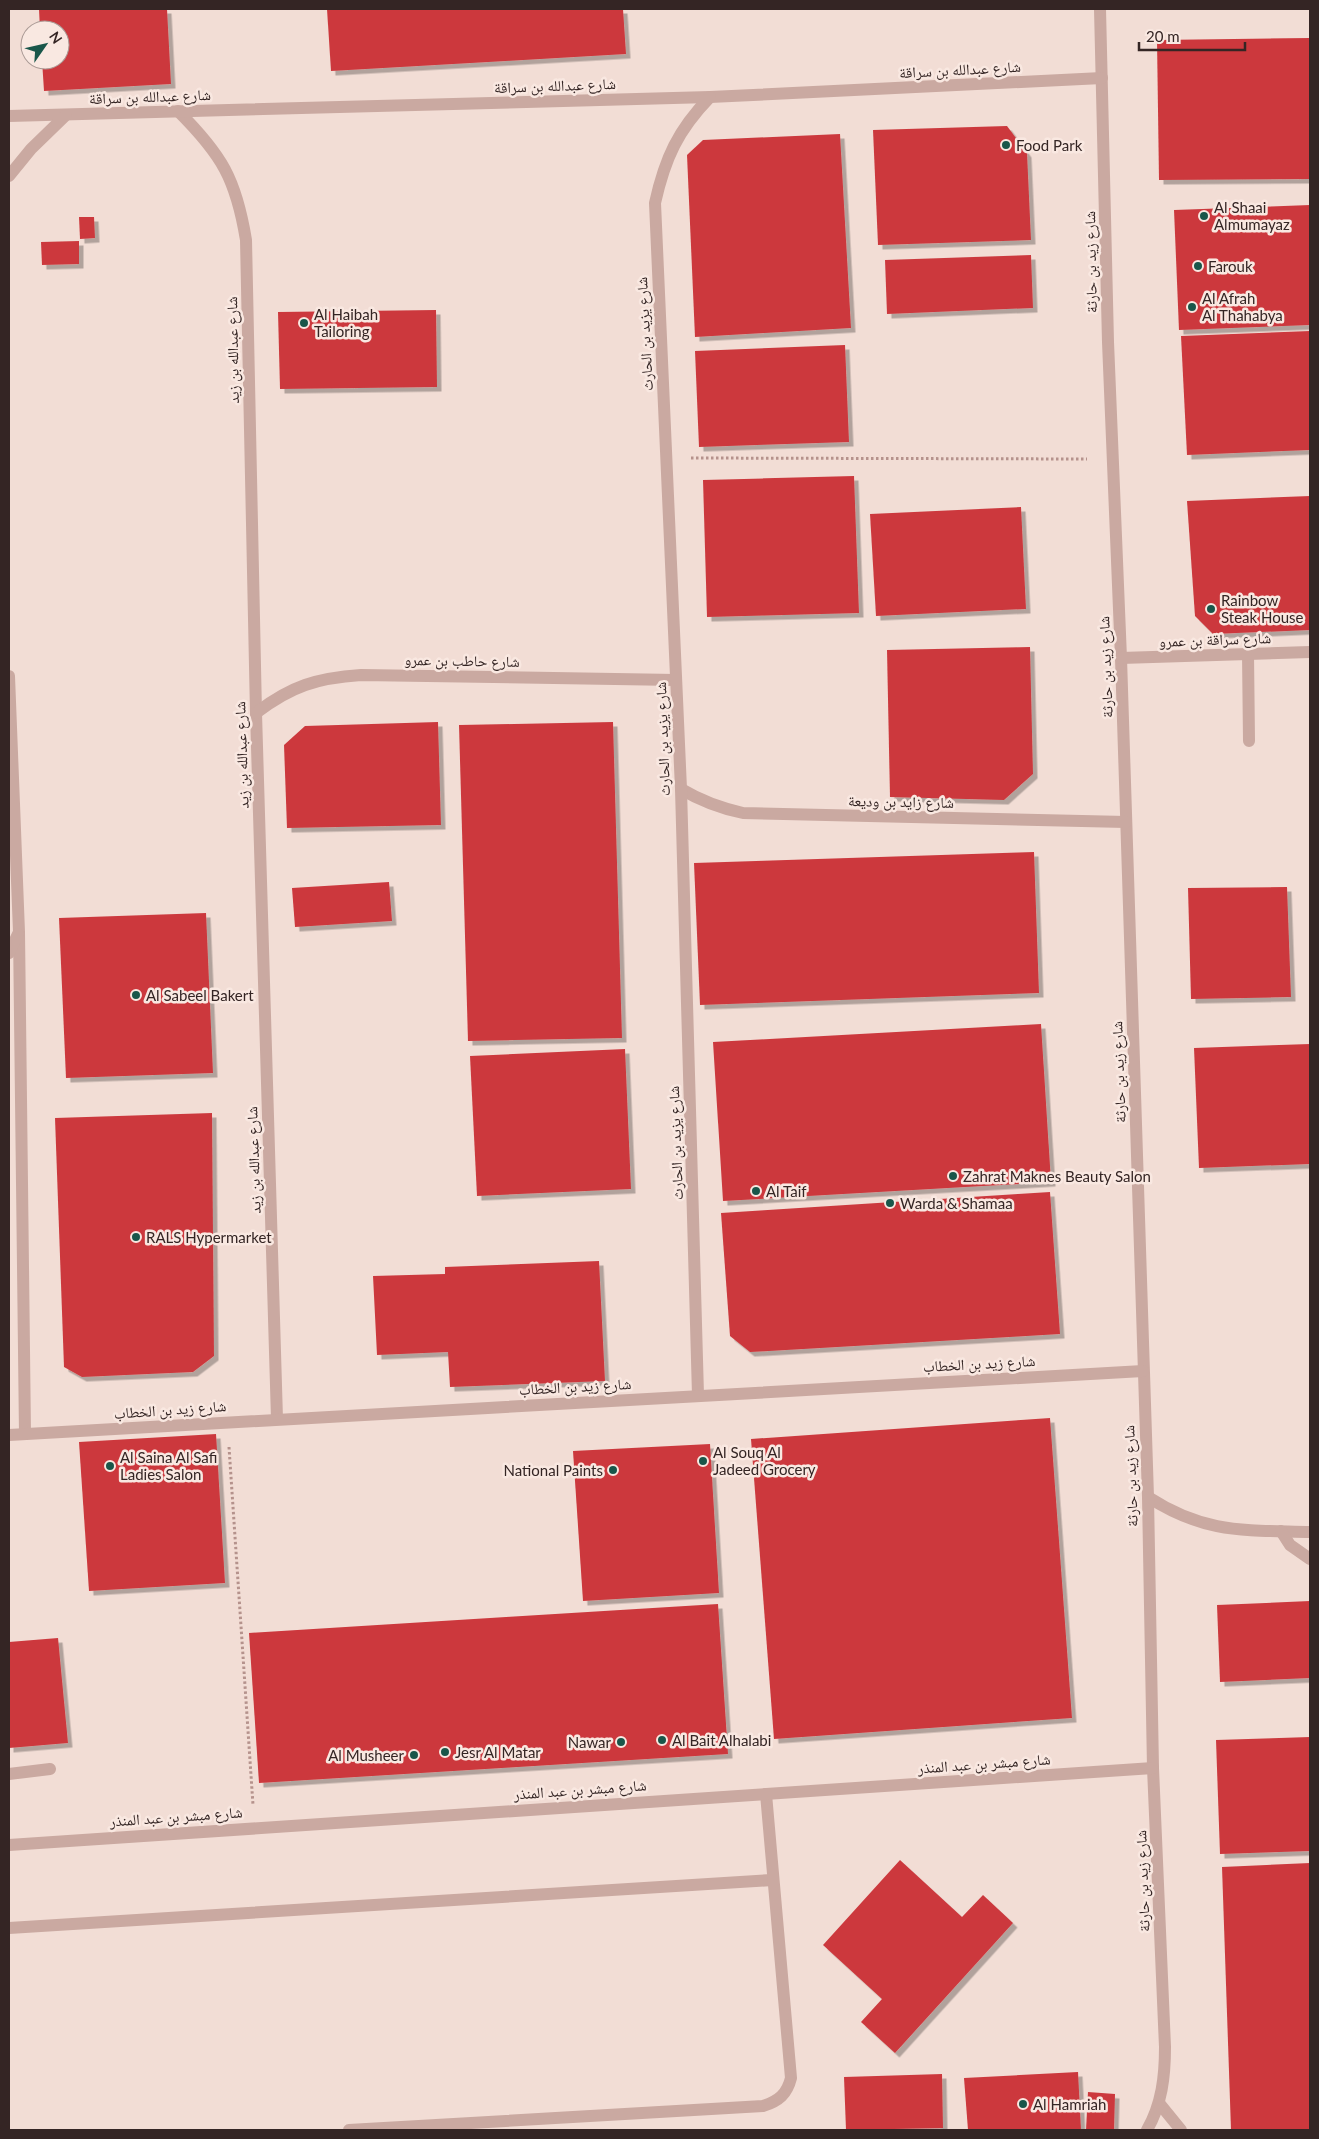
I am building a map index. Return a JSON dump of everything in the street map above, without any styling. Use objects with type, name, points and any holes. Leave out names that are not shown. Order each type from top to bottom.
[{"type":"street","name":"شارع زيد بن حارثة","points":[[1100,9],[1113,459],[1148,1497],[1153,1768],[1165,2047],[1165,2075],[1159,2104],[1147,2130]]},
{"type":"street","name":"شارع عبدالله بن سراقة","points":[[9,116],[710,96],[1102,78]]},
{"type":"street","name":"شارع يزيد بن الحارث","points":[[698,1395],[681,789],[655,203],[662,173],[673,145],[689,119],[710,96]]},
{"type":"street","name":"شارع عبدالله بن زيد","points":[[178,111],[205,138],[226,168],[240,203],[246,240],[256,713],[277,1419]]},
{"type":"street","points":[[9,176],[30,148],[66,115]]},
{"type":"street","name":"شارع سراقة بن عمرو","points":[[1121,658],[1310,652]]},
{"type":"street","points":[[1248,654],[1249,741]]},
{"type":"street","name":"شارع حاطب بن عمرو","points":[[256,713],[279,696],[305,683],[332,677],[361,675],[676,680]]},
{"type":"street","points":[[9,676],[19,932],[25,1434]]},
{"type":"street","name":"شارع زايد بن وديعة","points":[[681,789],[700,800],[743,813],[1126,822]]},
{"type":"street","points":[[9,953],[19,932]]},
{"type":"street","name":"شارع زيد بن الخطاب","points":[[9,1435],[228,1421],[1143,1371]]},
{"type":"street","points":[[1148,1497],[1170,1512],[1195,1522],[1221,1528],[1310,1532]]},
{"type":"street","points":[[1281,1531],[1290,1545],[1310,1559]]},
{"type":"street","name":"شارع مبشر بن عبد المنذر","points":[[9,1845],[254,1827],[1153,1768]]},
{"type":"street","points":[[9,1774],[50,1770]]},
{"type":"street","points":[[349,2130],[763,2106],[774,2103],[786,2092],[791,2078],[772,1880],[766,1794]]},
{"type":"street","points":[[9,1928],[772,1880]]},
{"type":"street","points":[[1159,2104],[1181,2130]]},
{"type":"path","points":[[666,458],[1113,459]]},
{"type":"path","points":[[228,1421],[254,1827]]},
{"type":"building","points":[[39,9],[167,9],[171,84],[44,91],[43,70],[70,70],[70,20],[40,20]]},
{"type":"building","points":[[327,9],[623,9],[626,54],[331,71]]},
{"type":"building","points":[[1310,38],[1310,179],[1159,180],[1157,40]]},
{"type":"building","points":[[1007,126],[1027,153],[1031,240],[878,245],[873,130]]},
{"type":"building","points":[[840,134],[851,328],[695,337],[687,155],[703,140]]},
{"type":"building","points":[[1310,205],[1310,325],[1179,330],[1174,210]]},
{"type":"building","points":[[79,217],[94,217],[95,238],[80,239]]},
{"type":"building","points":[[79,241],[79,264],[42,265],[41,242]]},
{"type":"building","points":[[1031,255],[1033,308],[887,314],[885,260]]},
{"type":"building","points":[[436,310],[437,387],[280,389],[278,312]]},
{"type":"building","points":[[1310,331],[1310,450],[1187,455],[1181,336]]},
{"type":"building","points":[[845,345],[849,442],[699,447],[695,351]]},
{"type":"building","points":[[854,476],[859,613],[707,617],[703,480]]},
{"type":"building","points":[[1310,496],[1310,630],[1213,634],[1195,616],[1187,501]]},
{"type":"building","points":[[1021,507],[1026,609],[876,616],[870,514]]},
{"type":"building","points":[[1030,647],[1033,774],[1004,800],[890,797],[887,650]]},
{"type":"building","points":[[438,722],[441,825],[287,828],[284,745],[305,726]]},
{"type":"building","points":[[613,722],[622,1038],[468,1041],[459,725]]},
{"type":"building","points":[[1034,852],[1039,993],[700,1005],[694,863]]},
{"type":"building","points":[[389,882],[392,921],[295,927],[292,888]]},
{"type":"building","points":[[1287,887],[1291,997],[1191,999],[1188,888]]},
{"type":"building","name":"Al Sabeel Bakert","points":[[206,913],[213,1073],[66,1078],[59,918]]},
{"type":"building","points":[[1041,1024],[1051,1182],[723,1201],[713,1042]]},
{"type":"building","points":[[1310,1044],[1310,1164],[1199,1168],[1194,1048]]},
{"type":"building","points":[[625,1049],[631,1189],[477,1196],[470,1056]]},
{"type":"building","name":"RALS Hypermarket","points":[[212,1113],[214,1356],[193,1372],[82,1377],[64,1367],[55,1118]]},
{"type":"building","points":[[1050,1192],[1060,1334],[750,1352],[730,1336],[721,1213]]},
{"type":"building","points":[[599,1261],[605,1381],[450,1387],[448,1352],[377,1355],[373,1276],[445,1274],[445,1267]]},
{"type":"building","points":[[1050,1418],[1072,1718],[774,1739],[751,1439]]},
{"type":"building","points":[[216,1434],[225,1583],[89,1591],[79,1442]]},
{"type":"building","points":[[710,1444],[719,1593],[583,1601],[573,1451]]},
{"type":"building","points":[[1310,1601],[1310,1678],[1220,1682],[1217,1605]]},
{"type":"building","points":[[718,1604],[728,1754],[259,1783],[249,1633]]},
{"type":"building","points":[[58,1638],[68,1743],[9,1748],[9,1642]]},
{"type":"building","points":[[1310,1737],[1310,1851],[1220,1854],[1216,1740]]},
{"type":"building","points":[[900,1860],[962,1917],[983,1895],[1013,1923],[895,2053],[861,2022],[882,1999],[823,1945]]},
{"type":"building","points":[[1310,1863],[1310,2130],[1231,2130],[1222,1867]]},
{"type":"building","name":"Al Hamriah","points":[[1078,2072],[1081,2130],[968,2130],[964,2078]]},
{"type":"building","points":[[942,2074],[943,2128],[846,2130],[844,2077]]},
{"type":"building","points":[[1088,2092],[1115,2094],[1114,2130],[1086,2130]]},
{"type":"place","name":"Food Park","points":[[1006,145]]},
{"type":"place","name":"Al Shaai Almumayaz","points":[[1204,216]]},
{"type":"place","name":"Farouk","points":[[1198,266]]},
{"type":"place","name":"Al Afrah Al Thahabya","points":[[1192,307]]},
{"type":"place","name":"Al Haibah Tailoring","points":[[304,323]]},
{"type":"place","name":"Rainbow Steak House","points":[[1211,609]]},
{"type":"place","name":"Al Sabeel Bakert","points":[[136,995]]},
{"type":"place","name":"Zahrat Maknes Beauty Salon","points":[[953,1176]]},
{"type":"place","name":"Al Taif","points":[[756,1191]]},
{"type":"place","name":"Warda & Shamaa","points":[[890,1203]]},
{"type":"place","name":"RALS Hypermarket","points":[[136,1237]]},
{"type":"place","name":"Al Souq Al Jadeed Grocery","points":[[703,1461]]},
{"type":"place","name":"Al Saina Al Safi Ladies Salon","points":[[110,1466]]},
{"type":"place","name":"National Paints","points":[[613,1470]]},
{"type":"place","name":"Al Bait Alhalabi","points":[[662,1740]]},
{"type":"place","name":"Nawar","points":[[621,1742]]},
{"type":"place","name":"Jesr Al Matar","points":[[445,1752]]},
{"type":"place","name":"Al Musheer","points":[[414,1755]]},
{"type":"place","name":"Al Hamriah","points":[[1023,2104]]}]
